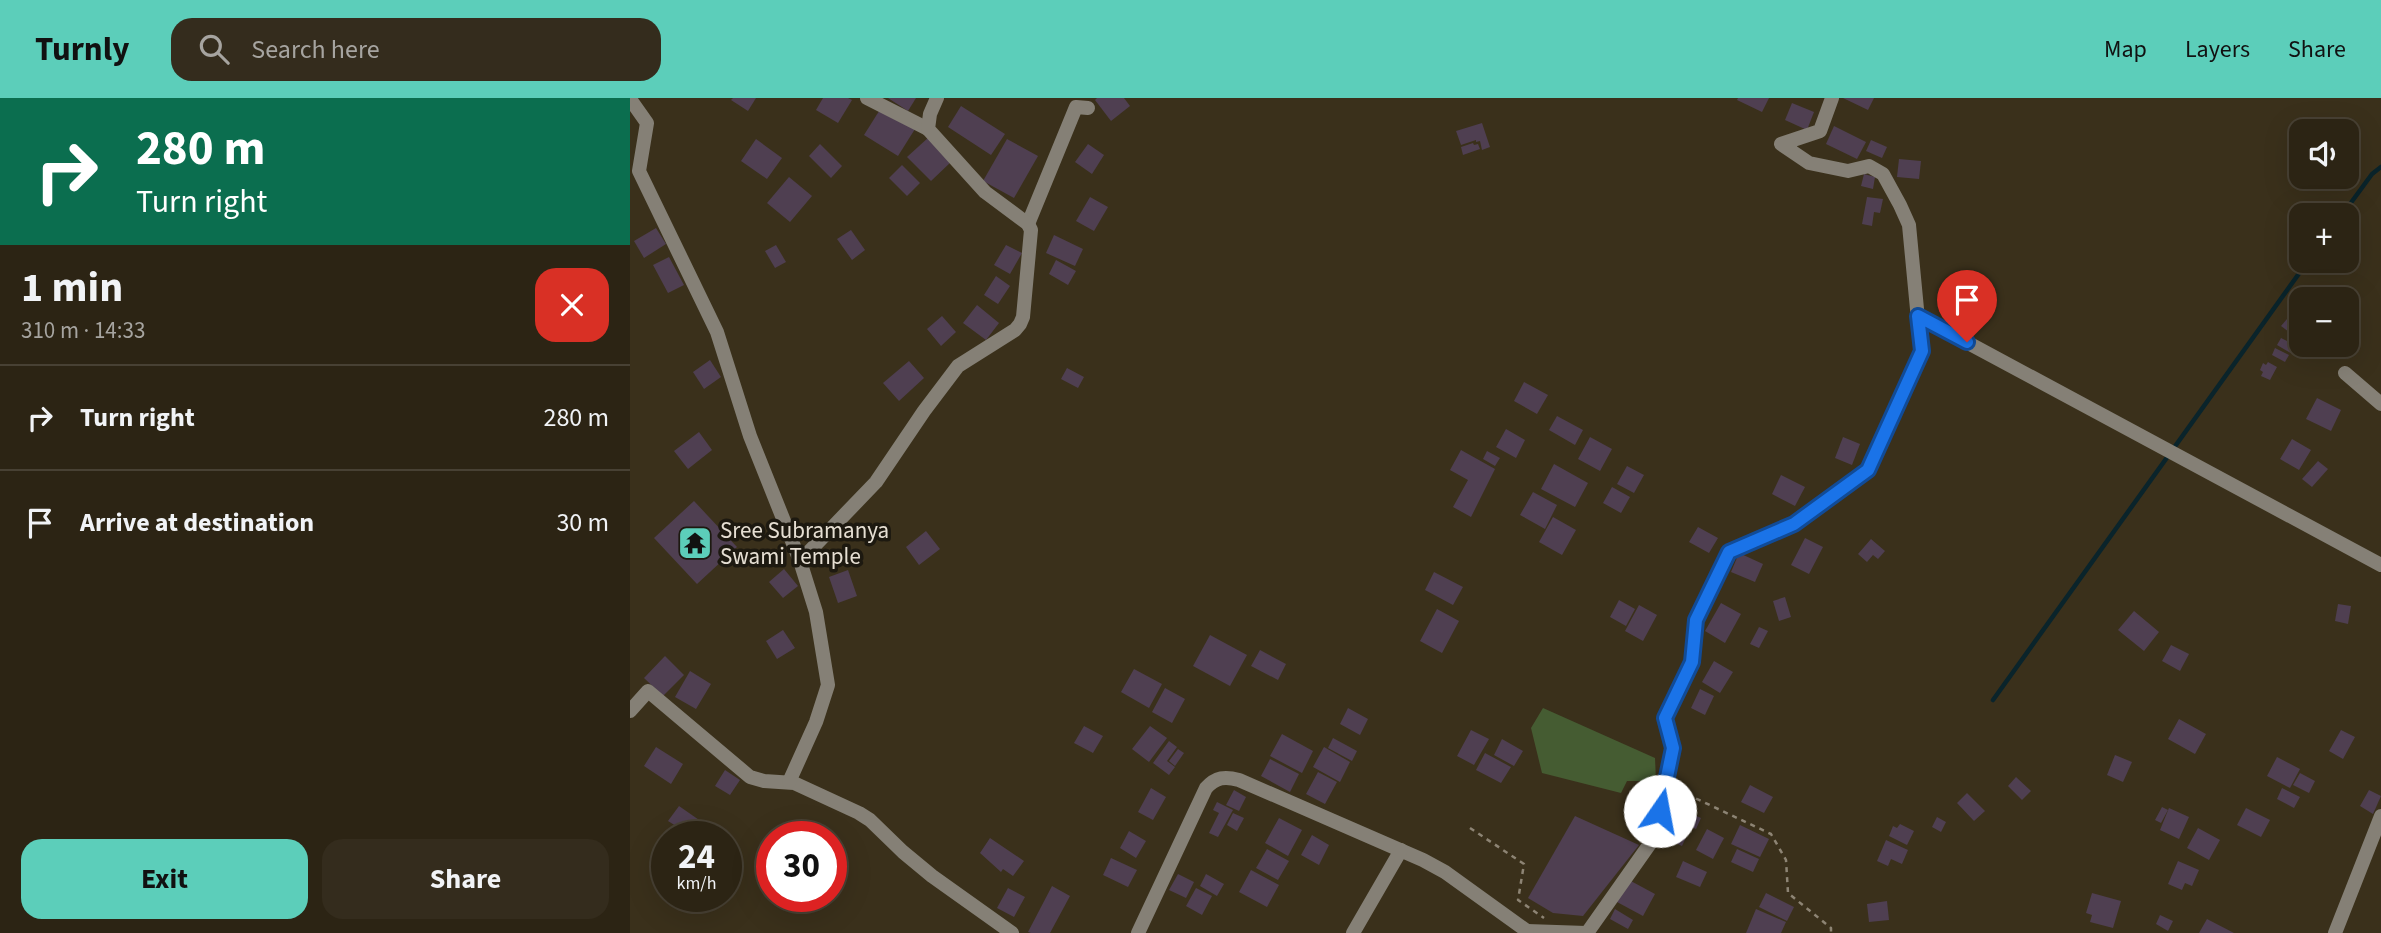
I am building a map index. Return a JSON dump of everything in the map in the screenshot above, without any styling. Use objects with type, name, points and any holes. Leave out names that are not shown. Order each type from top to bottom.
[{"type":"street","points":[[800,561],[876,482],[958,366],[1015,330],[1023,317],[1031,230],[1028,224],[985,192],[928,129],[867,98]]},
{"type":"street","points":[[928,129],[930,114],[937,98]]},
{"type":"street","points":[[1138,933],[1206,788],[1212,781],[1222,777],[1239,780],[1401,850],[1445,872],[1526,932],[1587,933],[1654,838],[1673,748],[1665,718],[1692,662],[1696,620],[1729,552],[1794,524],[1868,470],[1922,351],[1909,225],[1883,174],[1869,166],[1848,171],[1809,163],[1781,144],[1821,131],[1832,98]]},
{"type":"street","points":[[630,99],[647,123],[639,171],[718,332],[750,436],[800,561],[816,612],[828,685],[817,722],[789,782]]},
{"type":"street","points":[[1028,224],[1076,107],[1088,108]]},
{"type":"street","points":[[1918,316],[2381,565]]},
{"type":"street","points":[[2344,373],[2381,404]]},
{"type":"street","points":[[630,711],[648,691],[750,777],[789,782],[870,820],[932,876],[1012,933]]},
{"type":"street","points":[[2335,933],[2381,816]]},
{"type":"street","points":[[1353,933],[1401,850]]},
{"type":"path","points":[[1665,784],[1771,834],[1786,860],[1788,892],[1831,928],[1830,933]]},
{"type":"path","points":[[1470,828],[1524,863],[1518,901],[1547,919]]},
{"type":"green space","points":[[1543,708],[1655,758],[1656,781],[1627,781],[1621,793],[1542,773],[1531,728]]},
{"type":"building","points":[[756,98],[748,111],[731,100]]},
{"type":"building","points":[[823,98],[852,100],[838,123],[816,110]]},
{"type":"building","points":[[888,98],[916,98],[908,111]]},
{"type":"building","points":[[1124,98],[1130,106],[1111,121],[1095,100]]},
{"type":"building","points":[[1769,98],[1762,112],[1737,100]]},
{"type":"building","points":[[1843,98],[1874,98],[1868,110]]},
{"type":"building","points":[[1792,103],[1814,112],[1807,130],[1785,120]]},
{"type":"building","points":[[961,106],[1005,134],[991,155],[948,127]]},
{"type":"building","points":[[881,108],[915,129],[898,156],[864,135]]},
{"type":"building","points":[[1482,123],[1490,147],[1482,150],[1480,141],[1476,140],[1461,145],[1456,131]]},
{"type":"building","points":[[1834,126],[1866,142],[1857,159],[1826,144]]},
{"type":"building","points":[[929,137],[952,161],[931,181],[907,157]]},
{"type":"building","points":[[756,139],[782,158],[767,179],[741,161]]},
{"type":"building","points":[[1007,139],[1038,156],[1014,198],[983,181]]},
{"type":"building","points":[[1871,140],[1887,147],[1882,158],[1866,151]]},
{"type":"building","points":[[820,144],[842,166],[831,178],[809,156]]},
{"type":"building","points":[[1088,144],[1104,155],[1092,174],[1075,162]]},
{"type":"building","points":[[1478,144],[1480,149],[1463,155],[1461,147]]},
{"type":"building","points":[[1899,159],[1921,161],[1919,179],[1897,177]]},
{"type":"building","points":[[902,165],[920,183],[907,196],[889,178]]},
{"type":"building","points":[[1864,174],[1875,177],[1873,189],[1861,186]]},
{"type":"building","points":[[789,177],[812,196],[790,222],[767,203]]},
{"type":"building","points":[[1090,197],[1108,207],[1094,231],[1076,221]]},
{"type":"building","points":[[1867,197],[1883,199],[1880,213],[1874,212],[1872,226],[1862,224]]},
{"type":"building","points":[[656,228],[666,244],[644,258],[634,241]]},
{"type":"building","points":[[851,230],[865,250],[852,260],[837,239]]},
{"type":"building","points":[[1054,235],[1083,249],[1075,266],[1046,253]]},
{"type":"building","points":[[776,245],[786,262],[775,268],[765,251]]},
{"type":"building","points":[[1006,245],[1022,253],[1010,274],[994,265]]},
{"type":"building","points":[[669,257],[684,285],[668,293],[653,265]]},
{"type":"building","points":[[1056,260],[1076,271],[1068,285],[1049,274]]},
{"type":"building","points":[[996,276],[1010,286],[998,304],[984,295]]},
{"type":"building","points":[[977,305],[999,323],[986,340],[963,323]]},
{"type":"building","points":[[942,316],[956,332],[941,346],[927,329]]},
{"type":"building","points":[[2287,319],[2289,320],[2289,332],[2281,326]]},
{"type":"building","points":[[2281,338],[2289,342],[2289,352],[2277,345]]},
{"type":"building","points":[[2275,348],[2289,355],[2285,362],[2272,355]]},
{"type":"building","points":[[710,360],[721,377],[704,389],[693,372]]},
{"type":"building","points":[[909,361],[924,378],[899,401],[883,383]]},
{"type":"building","points":[[2268,362],[2277,367],[2270,380],[2261,376],[2263,372],[2260,370],[2263,363],[2266,365]]},
{"type":"building","points":[[1067,368],[1084,377],[1078,388],[1061,379]]},
{"type":"building","points":[[1524,382],[1548,395],[1537,414],[1514,401]]},
{"type":"building","points":[[2317,398],[2341,410],[2331,431],[2306,419]]},
{"type":"building","points":[[1557,416],[1583,430],[1575,445],[1549,430]]},
{"type":"building","points":[[1506,429],[1525,440],[1516,458],[1496,447]]},
{"type":"building","points":[[699,432],[712,450],[688,469],[674,451]]},
{"type":"building","points":[[1590,437],[1612,449],[1600,471],[1578,459]]},
{"type":"building","points":[[1843,437],[1860,444],[1852,465],[1835,458]]},
{"type":"building","points":[[2292,439],[2311,450],[2299,470],[2280,459]]},
{"type":"building","points":[[1461,450],[1495,469],[1471,517],[1453,507],[1468,480],[1450,470]]},
{"type":"building","points":[[1487,451],[1500,458],[1495,466],[1483,459]]},
{"type":"building","points":[[2318,461],[2328,469],[2312,487],[2302,479]]},
{"type":"building","points":[[1554,464],[1588,483],[1575,507],[1541,489]]},
{"type":"building","points":[[1627,466],[1644,475],[1634,493],[1617,484]]},
{"type":"building","points":[[1781,475],[1805,487],[1795,506],[1772,494]]},
{"type":"building","points":[[1612,487],[1630,497],[1621,513],[1603,503]]},
{"type":"building","points":[[1533,492],[1557,505],[1545,529],[1520,515]]},
{"type":"building","name":"Sree Subramanya Swami Temple","points":[[694,501],[737,547],[697,584],[654,538]]},
{"type":"building","points":[[1553,517],[1576,530],[1562,555],[1539,542]]},
{"type":"building","points":[[1698,527],[1718,538],[1709,553],[1689,542]]},
{"type":"building","points":[[926,531],[940,549],[919,565],[906,547]]},
{"type":"building","points":[[1805,538],[1823,547],[1809,574],[1791,565]]},
{"type":"building","points":[[1871,539],[1885,551],[1878,559],[1873,555],[1867,562],[1858,554]]},
{"type":"building","points":[[1739,553],[1763,564],[1755,582],[1731,572]]},
{"type":"building","points":[[784,569],[798,586],[783,598],[769,582]]},
{"type":"building","points":[[848,570],[857,596],[838,603],[829,577]]},
{"type":"building","points":[[1434,572],[1463,587],[1453,605],[1425,590]]},
{"type":"building","points":[[1785,597],[1791,617],[1779,621],[1773,601]]},
{"type":"building","points":[[1619,600],[1635,609],[1626,626],[1610,617]]},
{"type":"building","points":[[1721,603],[1741,614],[1725,643],[1705,631]]},
{"type":"building","points":[[2338,604],[2351,606],[2348,624],[2335,621]]},
{"type":"building","points":[[1639,605],[1657,615],[1643,641],[1625,631]]},
{"type":"building","points":[[1437,609],[1459,621],[1442,653],[1420,641]]},
{"type":"building","points":[[2134,611],[2159,632],[2144,651],[2118,630]]},
{"type":"building","points":[[1759,627],[1768,631],[1759,648],[1750,644]]},
{"type":"building","points":[[783,630],[795,648],[777,659],[766,641]]},
{"type":"building","points":[[1210,635],[1247,655],[1230,686],[1193,666]]},
{"type":"building","points":[[2171,645],[2189,654],[2180,671],[2162,661]]},
{"type":"building","points":[[1260,650],[1286,664],[1278,680],[1251,666]]},
{"type":"building","points":[[665,656],[684,675],[663,696],[644,678]]},
{"type":"building","points":[[1714,661],[1733,672],[1720,693],[1702,682]]},
{"type":"building","points":[[1134,669],[1162,684],[1149,708],[1121,692]]},
{"type":"building","points":[[690,671],[711,684],[696,709],[675,697]]},
{"type":"building","points":[[1165,688],[1185,699],[1172,723],[1152,712]]},
{"type":"building","points":[[1700,689],[1714,696],[1705,715],[1691,708]]},
{"type":"building","points":[[1348,708],[1368,719],[1360,735],[1340,724]]},
{"type":"building","points":[[2179,719],[2206,734],[2195,754],[2168,739]]},
{"type":"building","points":[[1084,726],[1103,736],[1093,753],[1074,743]]},
{"type":"building","points":[[1150,726],[1167,738],[1149,762],[1132,749]]},
{"type":"building","points":[[1471,730],[1489,739],[1474,765],[1457,756]]},
{"type":"building","points":[[2341,730],[2355,737],[2343,759],[2329,751]]},
{"type":"building","points":[[1282,734],[1313,751],[1302,773],[1270,756]]},
{"type":"building","points":[[1333,738],[1357,751],[1352,761],[1328,748]]},
{"type":"building","points":[[1502,739],[1523,751],[1514,766],[1494,755]]},
{"type":"building","points":[[1169,741],[1177,747],[1167,761],[1175,767],[1169,775],[1153,763]]},
{"type":"building","points":[[656,747],[683,764],[671,784],[644,766]]},
{"type":"building","points":[[1324,747],[1350,762],[1340,782],[1313,767]]},
{"type":"building","points":[[1178,749],[1184,753],[1175,766],[1169,761]]},
{"type":"building","points":[[1485,753],[1511,767],[1501,783],[1476,770]]},
{"type":"building","points":[[2115,755],[2132,762],[2123,782],[2107,775]]},
{"type":"building","points":[[2277,757],[2300,769],[2290,788],[2267,776]]},
{"type":"building","points":[[1270,759],[1299,774],[1290,792],[1261,776]]},
{"type":"building","points":[[725,770],[740,780],[730,795],[715,786]]},
{"type":"building","points":[[1318,772],[1337,782],[1325,804],[1306,794]]},
{"type":"building","points":[[2300,773],[2315,781],[2309,793],[2293,785]]},
{"type":"building","points":[[2016,777],[2031,791],[2022,800],[2008,786]]},
{"type":"building","points":[[1750,785],[1773,797],[1764,813],[1741,802]]},
{"type":"building","points":[[1151,788],[1166,797],[1153,820],[1138,812]]},
{"type":"building","points":[[2282,788],[2300,797],[2294,808],[2277,799]]},
{"type":"building","points":[[1234,790],[1246,797],[1239,811],[1226,805]]},
{"type":"building","points":[[2369,790],[2381,796],[2373,814],[2360,806]]},
{"type":"building","points":[[1967,793],[1985,811],[1974,821],[1957,803]]},
{"type":"building","points":[[1217,802],[1233,810],[1218,837],[1209,833],[1219,813],[1213,810]]},
{"type":"building","points":[[679,806],[701,821],[668,821]]},
{"type":"building","points":[[2162,807],[2168,810],[2161,823],[2155,820]]},
{"type":"building","points":[[1678,808],[1701,818],[1696,829],[1691,827],[1682,846],[1665,838]]},
{"type":"building","points":[[2169,808],[2189,817],[2179,839],[2160,830]]},
{"type":"building","points":[[2246,808],[2270,820],[2261,837],[2237,825]]},
{"type":"building","points":[[1233,813],[1244,818],[1237,831],[1227,825]]},
{"type":"building","points":[[1575,816],[1639,845],[1583,916],[1553,913],[1528,898]]},
{"type":"building","points":[[1937,817],[1946,822],[1941,832],[1932,827]]},
{"type":"building","points":[[1279,818],[1302,830],[1288,856],[1265,843]]},
{"type":"building","points":[[1900,824],[1914,831],[1907,845],[1889,836],[1893,826],[1897,828]]},
{"type":"building","points":[[1740,825],[1769,839],[1760,857],[1731,844]]},
{"type":"building","points":[[2198,828],[2220,840],[2209,860],[2187,848]]},
{"type":"building","points":[[1707,829],[1724,838],[1713,859],[1696,850]]},
{"type":"building","points":[[1129,831],[1146,841],[1136,858],[1120,848]]},
{"type":"building","points":[[1312,835],[1329,845],[1319,865],[1301,855]]},
{"type":"building","points":[[990,838],[1024,861],[1013,876],[1003,869],[1001,872],[980,853]]},
{"type":"building","points":[[1886,840],[1908,850],[1902,864],[1891,859],[1888,866],[1877,861]]},
{"type":"building","points":[[1267,849],[1289,861],[1278,880],[1256,868]]},
{"type":"building","points":[[1737,849],[1759,859],[1753,872],[1731,862]]},
{"type":"building","points":[[1111,858],[1137,870],[1128,887],[1103,875]]},
{"type":"building","points":[[1683,861],[1707,872],[1700,887],[1676,877]]},
{"type":"building","points":[[2178,861],[2199,870],[2192,886],[2185,883],[2182,890],[2168,884]]},
{"type":"building","points":[[1251,870],[1279,885],[1267,907],[1239,892]]},
{"type":"building","points":[[1178,874],[1194,882],[1186,898],[1169,890]]},
{"type":"building","points":[[1206,874],[1224,884],[1217,896],[1200,886]]},
{"type":"building","points":[[1629,880],[1655,894],[1643,916],[1617,902]]},
{"type":"building","points":[[1052,886],[1070,896],[1050,933],[1028,932]]},
{"type":"building","points":[[1008,888],[1025,897],[1014,917],[997,908]]},
{"type":"building","points":[[1196,888],[1212,896],[1202,915],[1186,906]]},
{"type":"building","points":[[1766,893],[1794,907],[1787,921],[1759,907]]},
{"type":"building","points":[[2092,893],[2121,901],[2113,928],[2090,922],[2092,915],[2086,913]]},
{"type":"building","points":[[1887,901],[1889,920],[1869,922],[1867,904]]},
{"type":"building","points":[[1615,909],[1633,920],[1628,929],[1610,919]]},
{"type":"building","points":[[1756,909],[1786,922],[1781,933],[1746,933]]},
{"type":"building","points":[[2160,915],[2173,921],[2168,931],[2156,924]]},
{"type":"building","points":[[2207,919],[2234,933],[2199,933]]},
{"type":"waterway","points":[[2351,203],[2372,174],[2381,167]]},
{"type":"waterway","points":[[1993,700],[2299,273]]},
{"type":"place","name":"Sree Subramanya Swami Temple","points":[[695,543]]},
{"type":"route","points":[[1660,811],[1673,748],[1665,718],[1692,662],[1696,620],[1729,552],[1794,524],[1868,470],[1922,351],[1918,316],[1967,342]]}]
